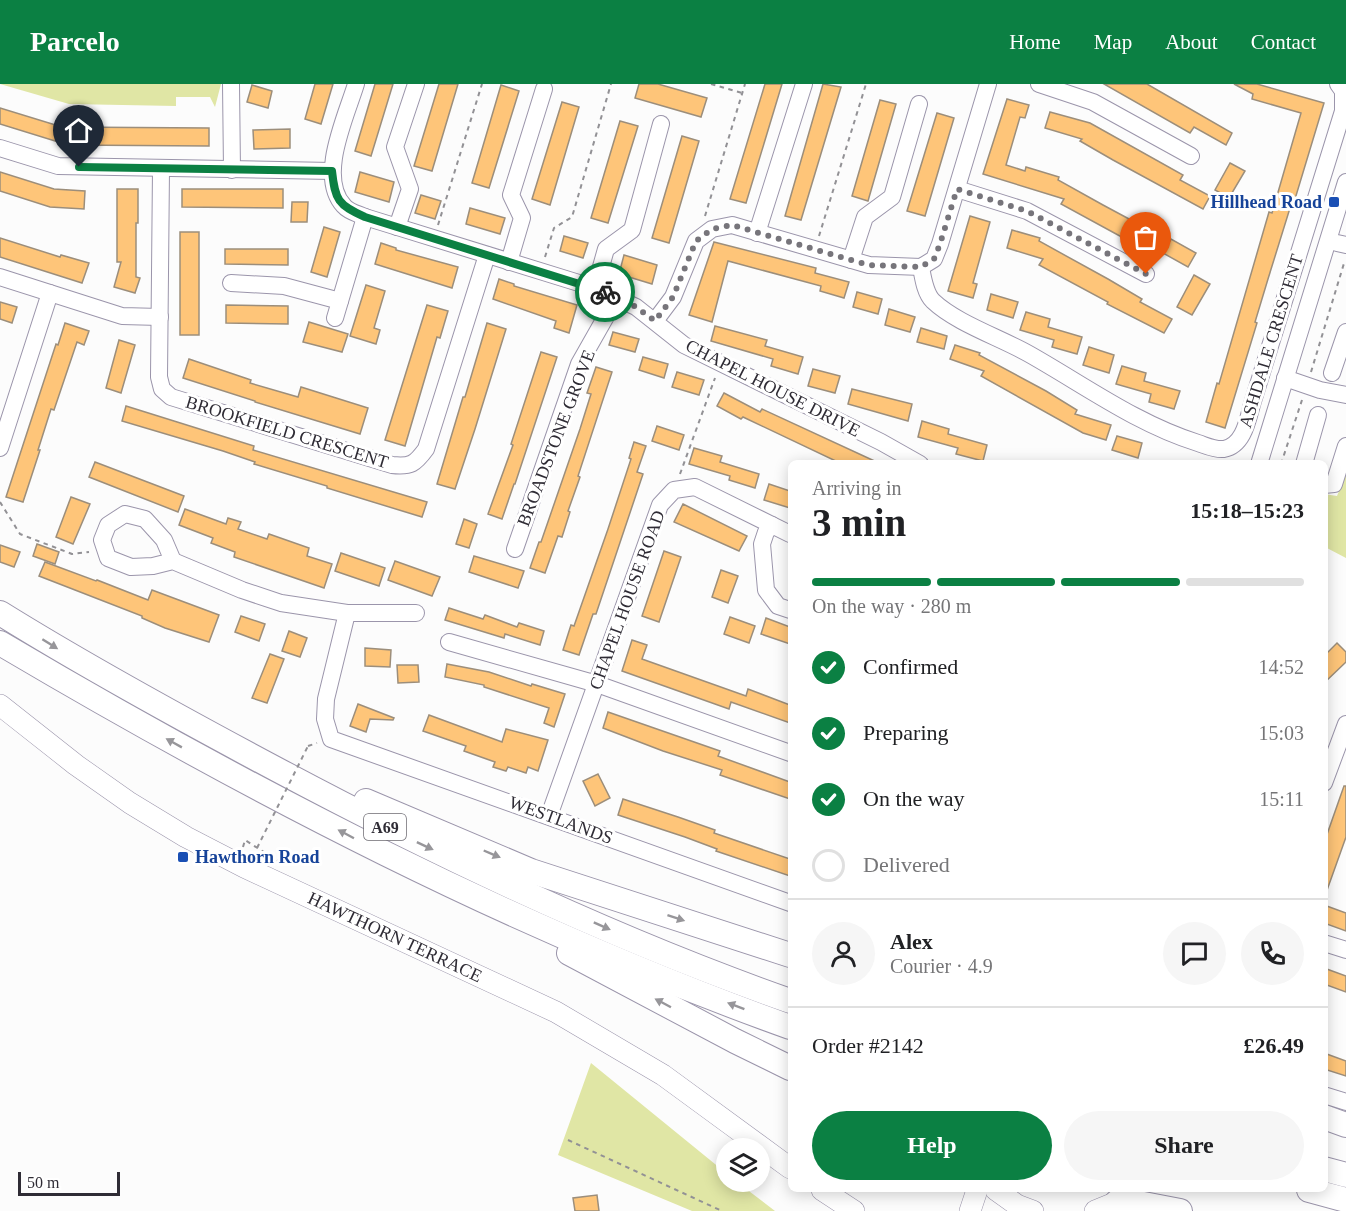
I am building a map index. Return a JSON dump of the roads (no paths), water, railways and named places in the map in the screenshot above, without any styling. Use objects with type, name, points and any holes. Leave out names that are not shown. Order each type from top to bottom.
[{"type":"highway","name":"A69","points":[[0,613],[74,659],[386,828],[650,947],[788,1001]]},
{"type":"highway","name":"A69","points":[[0,643],[214,765],[377,851],[527,920],[630,964],[788,1026]]},
{"type":"highway","points":[[225,742],[531,871],[788,954]]},
{"type":"highway","points":[[377,851],[788,1067]]},
{"type":"highway","points":[[1328,1118],[1346,1125]]},
{"type":"highway","points":[[1328,1170],[1346,1175]]},
{"type":"highway","points":[[1316,1192],[1346,1200]]},
{"type":"highway","points":[[1110,1204],[1133,1202],[1180,1211]]},
{"type":"main road","name":"HAWTHORN TERRACE","points":[[0,705],[76,765],[186,837],[244,867],[556,1012],[663,1075],[788,1167]]},
{"type":"main road","points":[[825,1192],[854,1211]]},
{"type":"main road","points":[[970,1211],[976,1192]]},
{"type":"main road","points":[[999,1192],[1017,1205],[1032,1211]]},
{"type":"main road","points":[[1016,1211],[1032,1211]]},
{"type":"street","points":[[231,84],[232,170]]},
{"type":"street","name":"CHAPEL HOUSE DRIVE","points":[[356,84],[332,171],[334,192],[346,208],[365,217],[595,288],[617,297],[636,307],[684,345],[913,460]]},
{"type":"street","points":[[397,227],[410,189],[395,147],[416,84]]},
{"type":"street","points":[[757,233],[804,84]]},
{"type":"street","points":[[655,321],[673,297],[696,241],[712,229],[732,225],[868,265],[921,267],[934,259],[988,84]]},
{"type":"street","points":[[1039,84],[1093,102],[1191,156]]},
{"type":"street","name":"ASHDALE CRESCENT","points":[[921,267],[925,286],[932,300],[956,316],[1029,354],[1114,405],[1174,435],[1215,449],[1235,445],[1241,438],[1253,401],[1343,111],[1343,91],[1338,84]]},
{"type":"street","points":[[509,262],[522,218],[512,195],[544,89]]},
{"type":"street","points":[[851,260],[865,217],[892,198],[919,104]]},
{"type":"street","points":[[595,288],[606,249],[632,230],[661,124]]},
{"type":"street","points":[[0,148],[58,166],[332,171]]},
{"type":"street","name":"BROOKFIELD CRESCENT","points":[[161,169],[159,377],[162,389],[171,397],[392,465],[404,466],[417,462],[426,449],[486,255]]},
{"type":"street","points":[[1262,460],[1296,382],[1346,182]]},
{"type":"street","points":[[957,189],[1027,211],[1146,274]]},
{"type":"street","points":[[1270,460],[1343,248],[1346,215]]},
{"type":"street","points":[[335,318],[365,217]]},
{"type":"street","points":[[0,277],[122,316],[160,317]]},
{"type":"street","points":[[231,284],[284,286],[340,301]]},
{"type":"street","points":[[0,448],[50,293]]},
{"type":"street","name":"BROADSTONE GROVE","points":[[514,549],[579,364],[617,297]]},
{"type":"street","points":[[1332,373],[1346,332]]},
{"type":"street","points":[[1296,382],[1346,395]]},
{"type":"street","points":[[1305,460],[1318,415]]},
{"type":"street","points":[[1328,485],[1334,484],[1346,446]]},
{"type":"street","name":"CHAPEL HOUSE ROAD","points":[[549,816],[660,505],[674,490],[695,487],[788,533]]},
{"type":"street","points":[[173,561],[164,540],[145,519],[125,514],[108,525],[102,540],[108,558],[131,567],[153,566],[173,561],[242,590],[281,603],[347,613],[416,613]]},
{"type":"street","points":[[772,525],[765,532],[762,544],[766,590],[778,606],[788,609]]},
{"type":"street","name":"WESTLANDS","points":[[347,613],[326,699],[325,720],[331,739],[788,902]]},
{"type":"street","points":[[449,642],[597,684],[788,752]]},
{"type":"street","points":[[1328,772],[1346,724]]},
{"type":"street","points":[[1328,944],[1346,950]]},
{"type":"street","points":[[1328,1096],[1346,1102]]},
{"type":"place","name":"Hillhead Road","points":[[1334,202]]},
{"type":"place","name":"Hawthorn Road","points":[[183,857]]}]
